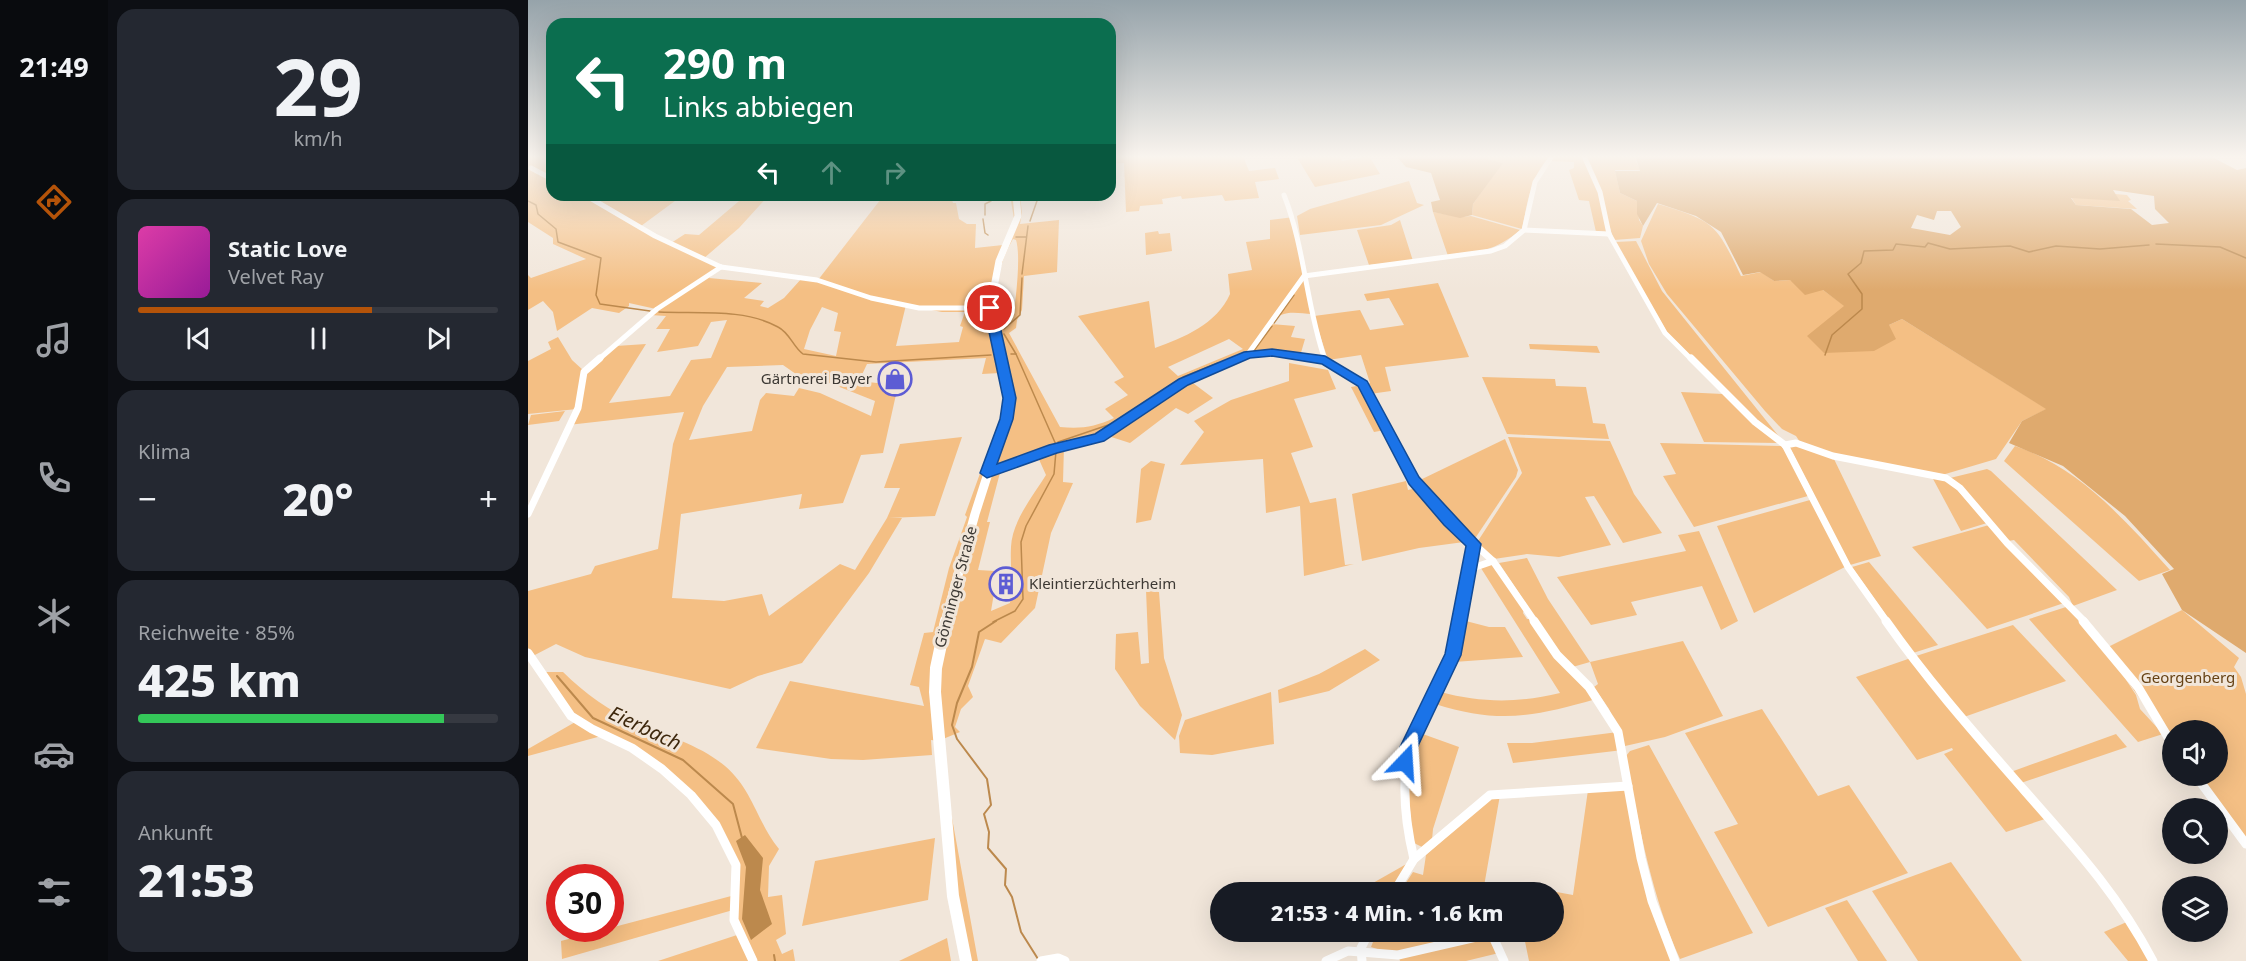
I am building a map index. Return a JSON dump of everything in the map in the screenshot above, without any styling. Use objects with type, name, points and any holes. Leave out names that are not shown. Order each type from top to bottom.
[{"type":"street","points":[[595,201],[655,236],[721,267],[818,280],[871,298],[919,308],[948,310],[990,308]]},
{"type":"street","name":"Gönninger Straße","points":[[966,961],[953,896],[945,822],[936,702],[936,668],[945,623],[987,473],[1006,419],[1010,398],[990,308],[999,261],[1016,224],[1019,207],[1018,201]]},
{"type":"street","points":[[1287,201],[1294,217],[1304,276],[1325,360]]},
{"type":"street","points":[[1524,230],[1527,201]]},
{"type":"street","points":[[1602,201],[1609,234],[1652,314],[1665,333],[1755,422],[1785,445],[1848,567],[1911,656],[1961,718],[2102,879],[2130,918],[2153,961]]},
{"type":"street","points":[[1248,354],[1304,276],[1491,251],[1505,246],[1524,230],[1609,234]]},
{"type":"street","points":[[528,514],[578,408],[584,372],[657,309],[721,267]]},
{"type":"street","points":[[987,473],[1054,449],[1099,438],[1184,382],[1248,354],[1272,352],[1325,360],[1363,384],[1414,480],[1449,521],[1493,561],[1557,655],[1589,687],[1610,716],[1623,750],[1628,786],[1652,901],[1675,961]]},
{"type":"street","points":[[1785,445],[1796,443],[1833,456],[1946,478],[1960,488],[2007,543],[2073,609],[2107,648],[2138,687],[2162,727]]},
{"type":"street","points":[[1414,860],[1406,814],[1405,762],[1409,747],[1453,655],[1474,544]]},
{"type":"street","points":[[1470,569],[1476,565],[1493,561]]},
{"type":"street","points":[[528,653],[548,686],[578,722],[630,747],[676,780],[725,839],[735,859],[738,876],[734,921],[738,935],[753,961]]},
{"type":"street","points":[[1400,882],[1414,860],[1490,795],[1628,786]]},
{"type":"street","points":[[2203,786],[2246,844]]},
{"type":"street","points":[[1326,961],[1338,954],[1361,948],[1385,956],[1398,955],[1485,935],[1494,939],[1504,961]]},
{"type":"street","points":[[1362,961],[1361,948],[1364,942]]},
{"type":"street","points":[[1043,960],[1058,958],[1065,961]]},
{"type":"green space","points":[[528,201],[675,201],[641,226],[671,243],[685,234],[699,235],[739,201],[764,201],[739,228],[703,259],[721,267],[709,278],[762,283],[744,298],[764,301],[760,306],[768,308],[784,298],[802,278],[818,280],[879,201],[952,201],[956,203],[959,219],[967,224],[976,224],[975,248],[1003,245],[1014,219],[1011,201],[1021,201],[1020,224],[1059,220],[1057,272],[1024,276],[1022,310],[1016,328],[1009,333],[1060,427],[1075,428],[1088,427],[1114,418],[1105,409],[1128,395],[1114,382],[1124,377],[1078,316],[1149,301],[1155,348],[1177,340],[1208,322],[1224,305],[1230,294],[1228,274],[1252,270],[1246,242],[1270,239],[1270,220],[1294,217],[1312,314],[1284,314],[1271,324],[1295,326],[1291,337],[1305,339],[1300,356],[1248,354],[1189,380],[1213,398],[1188,414],[1176,408],[1130,443],[1105,435],[1064,446],[1063,482],[1073,483],[1051,533],[1035,608],[1001,643],[985,639],[968,686],[973,697],[961,709],[955,727],[960,732],[943,739],[950,807],[978,961],[966,961],[938,741],[931,740],[932,755],[863,760],[831,759],[756,748],[790,681],[924,706],[919,687],[910,685],[924,633],[933,632],[949,568],[967,517],[965,515],[1004,407],[1000,373],[982,374],[986,358],[867,364],[859,381],[877,383],[899,381],[883,453],[861,455],[843,503],[799,509],[802,494],[681,514],[672,598],[724,601],[762,594],[769,616],[840,564],[855,570],[887,518],[900,488],[884,488],[900,444],[962,437],[935,516],[889,518],[902,518],[869,573],[802,663],[758,676],[730,689],[585,657],[556,644],[531,657],[528,653],[528,591],[591,574],[595,566],[658,549],[673,444],[684,412],[568,425],[577,409],[528,414],[528,361],[551,349],[548,342],[558,337],[572,360],[584,371],[616,346],[646,344],[609,403],[670,396],[691,360],[711,358],[727,320],[711,322],[698,346],[657,352],[670,329],[656,329],[666,316],[650,315],[656,309],[629,303],[629,306],[619,313],[592,308],[557,331],[553,312],[543,301],[528,310],[528,275],[531,278],[586,259],[553,244],[553,238],[528,222]],"holes":[[[1013,239],[1016,240],[1018,266],[1013,316],[998,326],[995,304],[997,281],[1003,259]],[[906,305],[942,312],[965,312],[960,326],[963,327],[959,342],[896,346]],[[822,307],[838,313],[834,331],[841,332],[836,356],[804,349],[810,330]],[[1229,339],[1243,349],[1178,376],[1168,367]],[[783,365],[803,379],[827,382],[875,401],[871,416],[820,393],[799,388],[794,396],[766,393],[760,400],[752,431],[689,440],[703,406],[727,367]],[[1037,455],[1046,475],[1024,509],[1012,537],[1010,603],[991,611],[997,575],[995,571],[978,570],[990,522],[987,522],[1001,469]]]},
{"type":"green space","points":[[1126,201],[1162,201],[1163,204],[1140,206],[1139,211],[1126,212]]},
{"type":"green space","points":[[1339,201],[1416,201],[1424,205],[1381,225],[1300,235],[1297,216],[1310,209]]},
{"type":"green space","points":[[1475,201],[1528,201],[1522,229],[1472,215]]},
{"type":"green space","points":[[1589,201],[1600,201],[1607,232],[1596,232]]},
{"type":"green space","points":[[1601,201],[1637,201],[1639,220],[1643,226],[1640,238],[1614,240]]},
{"type":"green space","points":[[2073,201],[2128,201],[2137,209],[2076,205]]},
{"type":"green space","points":[[1658,204],[1691,215],[1711,226],[1719,234],[1741,276],[1761,272],[1774,281],[1790,280],[1823,290],[1845,306],[1889,325],[1902,319],[2047,409],[2022,421],[1996,459],[1942,475],[1833,455],[1800,442],[1796,436],[1782,429],[1765,411],[1667,294],[1649,264],[1641,241]]},
{"type":"green space","points":[[1433,212],[1460,217],[1471,216],[1520,230],[1495,246],[1478,252],[1448,256]]},
{"type":"green space","points":[[1400,220],[1413,261],[1369,265],[1357,230],[1391,225]]},
{"type":"green space","points":[[1158,231],[1159,234],[1170,233],[1172,251],[1146,255],[1145,233]]},
{"type":"green space","points":[[1636,241],[1662,291],[1781,439],[1756,421],[1667,332],[1615,242]]},
{"type":"green space","points":[[1438,283],[1469,357],[1385,367],[1391,391],[1370,394],[1365,384],[1370,383],[1361,355],[1328,360],[1314,316],[1360,310],[1370,330],[1404,325],[1389,298],[1367,301],[1364,294]]},
{"type":"green space","points":[[1529,344],[1597,346],[1600,353],[1530,349]]},
{"type":"green space","points":[[1289,363],[1328,370],[1336,389],[1294,399],[1313,447],[1291,453],[1310,503],[1336,498],[1345,565],[1354,564],[1304,576],[1300,506],[1266,513],[1263,459],[1180,465],[1204,432],[1194,421],[1231,400],[1289,381]]},
{"type":"green space","points":[[1482,377],[1555,379],[1556,386],[1586,387],[1593,423],[1605,424],[1609,439],[1507,434]]},
{"type":"green space","points":[[1362,385],[1385,430],[1374,432],[1351,387]]},
{"type":"green space","points":[[1681,392],[1723,394],[1779,443],[1704,442]]},
{"type":"green space","points":[[565,411],[559,421],[528,425],[531,415]]},
{"type":"green space","points":[[1508,437],[1610,441],[1634,494],[1662,533],[1623,543],[1594,496],[1585,497],[1611,545],[1559,557],[1527,554],[1494,559],[1476,544],[1522,473]]},
{"type":"green space","points":[[1505,439],[1518,470],[1516,477],[1474,540],[1418,481]]},
{"type":"green space","points":[[1660,443],[1783,446],[1808,496],[1694,527],[1663,476],[1676,474]]},
{"type":"green space","points":[[1789,446],[1833,457],[1881,556],[1850,565]]},
{"type":"green space","points":[[2015,446],[2060,468],[2100,497],[2170,570],[2139,581],[2004,461]]},
{"type":"green space","points":[[1151,461],[1165,464],[1151,520],[1136,523],[1141,469]]},
{"type":"green space","points":[[1987,469],[2117,590],[2073,606],[2069,597],[2014,540],[2008,541],[1950,478]]},
{"type":"green space","points":[[1932,477],[1951,483],[1987,523],[1961,531]]},
{"type":"green space","points":[[1406,481],[1408,490],[1417,488],[1464,539],[1464,542],[1419,548],[1362,561],[1352,494]]},
{"type":"green space","points":[[1810,500],[1847,566],[1754,613],[1717,526]]},
{"type":"green space","points":[[1989,525],[2064,603],[1987,629],[1912,547]]},
{"type":"green space","points":[[1699,531],[1738,621],[1721,630],[1702,586],[1631,602],[1637,615],[1591,625],[1557,577],[1686,551],[1678,535]]},
{"type":"green space","points":[[1527,558],[1548,599],[1590,662],[1569,668],[1499,563]]},
{"type":"green space","points":[[1869,562],[1938,645],[1913,653],[1852,567]]},
{"type":"green space","points":[[1492,563],[1524,610],[1523,613],[1527,619],[1530,619],[1596,699],[1553,710],[1516,716],[1478,714],[1435,704],[1441,692],[1485,700],[1530,699],[1560,693],[1479,565]]},
{"type":"green space","points":[[1146,590],[1159,592],[1164,658],[1182,715],[1175,740],[1140,706],[1115,669],[1116,634],[1138,632],[1141,664],[1149,663]]},
{"type":"green space","name":"Georgenberg","points":[[2066,607],[2106,648],[2182,610],[2239,658],[2234,667],[2241,677],[2246,694],[2246,844],[2228,820],[2228,798],[2212,798],[2203,786],[2228,786],[2228,720],[2162,720],[2162,730],[2119,669],[2136,695],[2140,709],[2162,733],[2138,742],[2029,619]]},
{"type":"green space","points":[[1462,620],[1489,627],[1505,627],[1523,657],[1454,662]]},
{"type":"green space","points":[[2013,625],[2066,681],[1964,717],[1916,656]]},
{"type":"green space","points":[[1683,641],[1723,716],[1665,737],[1625,746],[1609,709],[1594,687],[1598,684],[1590,662]]},
{"type":"green space","points":[[1365,649],[1380,660],[1329,691],[1279,703],[1278,690],[1319,674]]},
{"type":"green space","points":[[1908,659],[1912,660],[2045,819],[2006,832],[1944,754],[1953,750],[1952,748],[1917,760],[1856,677]]},
{"type":"green space","points":[[541,672],[563,672],[580,688],[608,708],[638,724],[705,752],[734,775],[749,796],[765,828],[779,849],[769,866],[768,897],[782,895],[786,934],[776,940],[782,954],[793,949],[795,961],[658,961],[737,935],[733,910],[624,941],[624,924],[735,895],[737,883],[725,839],[676,780],[605,735],[528,756],[528,749],[577,721]]},
{"type":"green space","points":[[1271,692],[1274,744],[1212,755],[1180,753],[1179,736],[1185,720]]},
{"type":"green space","points":[[1762,709],[1818,796],[1849,785],[1908,873],[1768,927],[1714,832],[1738,824],[1685,733]]},
{"type":"green space","points":[[1618,732],[1623,750],[1513,763],[1507,743],[1532,743]]},
{"type":"green space","points":[[1420,733],[1459,747],[1433,829],[1432,840],[1422,847],[1414,843],[1409,787],[1411,760]]},
{"type":"green space","points":[[2116,734],[2127,747],[2018,784],[2008,773]]},
{"type":"green space","points":[[1649,745],[1753,933],[1680,959],[1654,885],[1641,834],[1626,756],[1630,751]]},
{"type":"green space","points":[[1588,790],[1626,791],[1672,961],[1529,961],[1525,942],[1564,942],[1564,893],[1573,895]]},
{"type":"green space","points":[[1500,795],[1485,882],[1406,882],[1413,872],[1423,875],[1426,855],[1490,798]]},
{"type":"green space","points":[[935,838],[928,900],[802,926],[815,861]]},
{"type":"green space","points":[[1410,862],[1397,882],[1375,882]]},
{"type":"green space","points":[[1951,862],[2022,961],[1918,961],[1872,891]]},
{"type":"green space","points":[[1847,900],[1887,961],[1858,961],[1825,908]]},
{"type":"green space","points":[[2129,921],[2150,961],[2128,961],[2104,932]]},
{"type":"green space","points":[[947,938],[951,961],[899,961]]},
{"type":"green space","points":[[561,942],[621,942],[562,959]]},
{"type":"green space","points":[[1373,942],[1447,942],[1397,952],[1371,947]]},
{"type":"green space","points":[[1472,942],[1493,942],[1499,953],[1466,961],[1400,961],[1399,958]]},
{"type":"shaded area","points":[[1475,201],[1472,215],[1460,218],[1433,212],[1431,202]]},
{"type":"shaded area","points":[[1637,201],[2073,201],[2076,205],[2131,209],[2152,225],[2169,223],[2155,209],[2154,201],[2246,201],[2246,653],[2182,610],[2162,574],[2174,569],[2125,516],[2063,466],[2009,443],[2022,421],[2046,409],[1902,319],[1889,325],[1896,339],[1874,351],[1824,353],[1807,336],[1844,306],[1823,290],[1805,295],[1790,280],[1774,281],[1760,272],[1743,275],[1721,232],[1696,216],[1657,203],[1643,226],[1637,214]],"holes":[[[1937,211],[1951,211],[1961,227],[1950,235],[1911,228],[1917,215],[1934,220]]]},
{"type":"shaded area","points":[[745,835],[763,858],[760,890],[772,924],[751,940],[742,919],[746,867],[736,841]]},
{"type":"waterway","points":[[528,201],[536,205],[538,214],[556,229],[558,242],[601,258],[596,295],[600,304],[650,311]]},
{"type":"waterway","points":[[985,215],[985,204],[991,201]]},
{"type":"waterway","points":[[1030,221],[1037,201]]},
{"type":"waterway","points":[[983,219],[985,233],[988,235]]},
{"type":"waterway","points":[[1022,274],[1028,226]]},
{"type":"waterway","points":[[1016,237],[1026,237]]},
{"type":"waterway","points":[[1825,355],[1832,335],[1862,309],[1862,294],[1848,274],[1861,263],[1864,251],[1893,250],[1896,244],[1925,247],[1928,243],[1950,249],[2010,246],[2029,252],[2056,246],[2100,249],[2149,245]]},
{"type":"waterway","points":[[2156,244],[2220,247],[2246,258]]},
{"type":"waterway","points":[[1004,329],[1020,315],[1022,278]]},
{"type":"waterway","points":[[1274,323],[1294,295]]},
{"type":"waterway","points":[[659,312],[735,314],[765,321],[778,327],[789,336],[803,354],[876,362],[991,355]]},
{"type":"waterway","points":[[1253,352],[1272,326]]},
{"type":"waterway","points":[[1004,334],[1016,354]]},
{"type":"waterway","points":[[1011,354],[1016,354]]},
{"type":"waterway","points":[[1016,354],[1057,447]]},
{"type":"waterway","points":[[1183,377],[1218,363]]},
{"type":"waterway","points":[[1121,419],[1178,380]]},
{"type":"waterway","points":[[1058,442],[1117,422]]},
{"type":"waterway","points":[[993,622],[1015,611],[1023,599],[1021,542],[1026,526],[1054,474],[1056,451]]},
{"type":"waterway","points":[[996,621],[979,632],[972,667],[957,703],[952,725],[957,739],[987,779],[991,805],[984,814],[989,832],[988,848],[1006,869],[1005,885],[1012,897],[1021,932],[1038,959]]},
{"type":"waterway","name":"Eierbach","points":[[557,676],[593,718],[683,760],[733,804],[742,838]]},
{"type":"waterway","name":"Eierbach","points":[[774,955],[775,961]]},
{"type":"place","name":"Gärtnerei Bayer","points":[[895,379]]},
{"type":"place","name":"Kleintierzüchterheim","points":[[1006,584]]},
{"type":"route","points":[[990,308],[1010,398],[1006,419],[987,473],[1054,449],[1099,438],[1184,382],[1248,354],[1272,352],[1325,360],[1363,384],[1414,480],[1449,521],[1474,544],[1453,655],[1446,675],[1409,747],[1405,762]]}]
